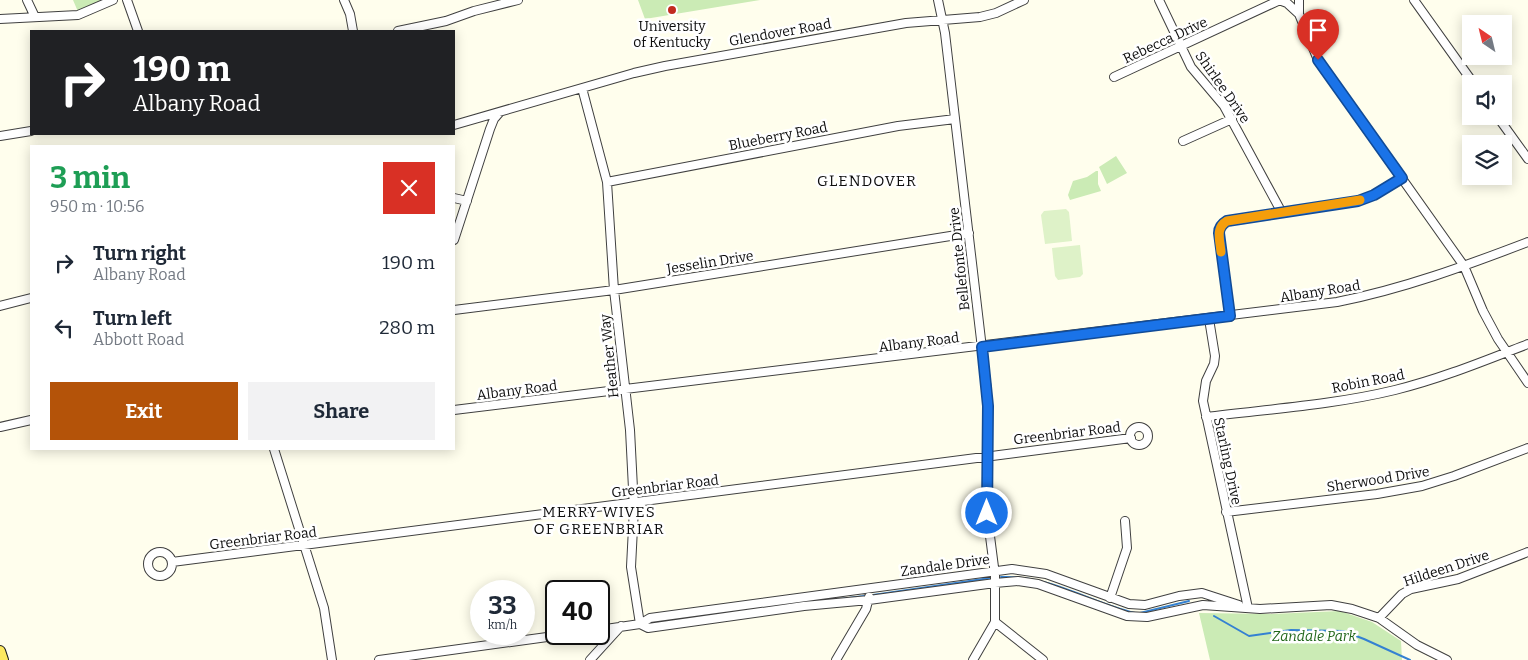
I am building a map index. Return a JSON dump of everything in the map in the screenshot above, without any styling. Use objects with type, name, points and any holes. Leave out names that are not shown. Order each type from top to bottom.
[{"type":"main road","points":[[0,652],[3,660]]},
{"type":"street","points":[[27,0],[35,17]]},
{"type":"street","points":[[0,19],[78,15],[113,0]]},
{"type":"street","points":[[126,0],[138,30]]},
{"type":"street","points":[[344,0],[350,14],[353,30]]},
{"type":"street","points":[[403,30],[446,21],[474,11],[518,0]]},
{"type":"street","name":"Bellefonte Drive","points":[[938,0],[943,19],[987,391],[988,525],[995,570],[995,622]]},
{"type":"street","name":"Glendover Road","points":[[455,125],[634,73],[665,66],[906,22],[987,16],[1024,0]]},
{"type":"street","name":"Shirlee Drive","points":[[1159,0],[1196,73],[1224,106],[1232,119],[1282,213]]},
{"type":"street","points":[[1279,0],[1286,3],[1299,14]]},
{"type":"street","name":"Rebecca Drive","points":[[1114,77],[1279,0]]},
{"type":"street","points":[[1299,0],[1299,14],[1318,60],[1464,266],[1483,310],[1507,352],[1528,383]]},
{"type":"street","points":[[1414,0],[1468,75]]},
{"type":"street","name":"Heather Way","points":[[582,88],[607,182],[614,290],[630,430],[633,503],[632,567],[640,624]]},
{"type":"street","points":[[455,237],[490,129],[494,119],[500,112]]},
{"type":"street","name":"Blueberry Road","points":[[607,182],[888,127],[955,119]]},
{"type":"street","points":[[1183,141],[1232,119]]},
{"type":"street","points":[[1504,125],[1528,159]]},
{"type":"street","points":[[0,136],[30,131]]},
{"type":"street","points":[[1230,316],[1219,233],[1220,227],[1227,221],[1358,201],[1374,195],[1402,178]]},
{"type":"street","points":[[455,198],[467,201]]},
{"type":"street","name":"Jesselin Drive","points":[[455,310],[614,290],[969,233]]},
{"type":"street","name":"Albany Road","points":[[455,410],[1321,305],[1359,298],[1412,284],[1528,242]]},
{"type":"street","points":[[0,306],[30,298]]},
{"type":"street","name":"Starling Drive","points":[[1209,319],[1215,356],[1203,394],[1206,417],[1248,608]]},
{"type":"street","name":"Robin Road","points":[[1206,417],[1369,395],[1430,380],[1528,344]]},
{"type":"street","points":[[0,427],[30,420]]},
{"type":"street","name":"Greenbriar Road","points":[[172,562],[1131,438]]},
{"type":"street","name":"Sherwood Drive","points":[[1226,512],[1413,488],[1454,476],[1528,448]]},
{"type":"street","points":[[274,450],[326,616],[332,660]]},
{"type":"street","points":[[1110,598],[1127,548],[1125,521]]},
{"type":"street","name":"Hildeen Drive","points":[[1379,618],[1402,594],[1411,589],[1458,579],[1528,552]]},
{"type":"street","name":"Zandale Drive","points":[[610,628],[640,624],[650,618],[1012,569],[1038,572],[1138,606],[1186,595],[1202,594],[1248,608]]},
{"type":"street","name":"Zandale Drive","points":[[640,624],[648,628],[804,606],[869,600],[1018,581],[1038,584],[1110,611],[1139,617],[1203,605],[1266,609],[1331,605],[1357,610],[1379,618],[1417,645],[1447,660]]},
{"type":"street","points":[[836,660],[866,609],[869,600],[868,588]]},
{"type":"street","points":[[973,660],[995,622],[1043,660]]},
{"type":"street","points":[[590,660],[621,626]]},
{"type":"street","points":[[379,660],[545,637]]},
{"type":"green space","points":[[73,0],[107,0],[79,14]]},
{"type":"green space","name":"University of Kentucky","points":[[638,0],[760,0],[645,19]]},
{"type":"green space","points":[[1116,156],[1127,173],[1107,184],[1099,167]]},
{"type":"green space","points":[[1098,171],[1098,184],[1101,191],[1070,200],[1068,195],[1073,181],[1087,177]]},
{"type":"green space","points":[[1066,209],[1069,212],[1072,241],[1045,244],[1041,215],[1044,211]]},
{"type":"green space","points":[[1080,245],[1083,274],[1080,277],[1058,280],[1055,276],[1052,248]]},
{"type":"green space","name":"Zandale Park","points":[[1340,611],[1372,622],[1401,641],[1402,660],[1210,660],[1199,613],[1272,614]]},
{"type":"waterway","points":[[1001,577],[1036,580],[1135,613]]},
{"type":"waterway","points":[[873,595],[990,578]]},
{"type":"waterway","points":[[833,600],[864,596]]},
{"type":"waterway","points":[[1140,613],[1189,601]]},
{"type":"waterway","points":[[649,623],[734,612]]},
{"type":"waterway","points":[[1214,616],[1249,636],[1291,630],[1343,631],[1410,660]]},
{"type":"slow traffic","points":[[1221,252],[1219,231],[1221,225],[1227,221],[1360,200]]},
{"type":"place","name":"University of Kentucky","points":[[672,10]]},
{"type":"district","name":"GLENDOVER","points":[[867,181]]},
{"type":"district","name":"MERRY WIVES OF GREENBRIAR","points":[[599,520]]},
{"type":"route","points":[[987,513],[988,406],[982,347],[1230,316],[1219,233],[1220,227],[1224,223],[1358,201],[1374,195],[1402,178],[1318,60]]}]
